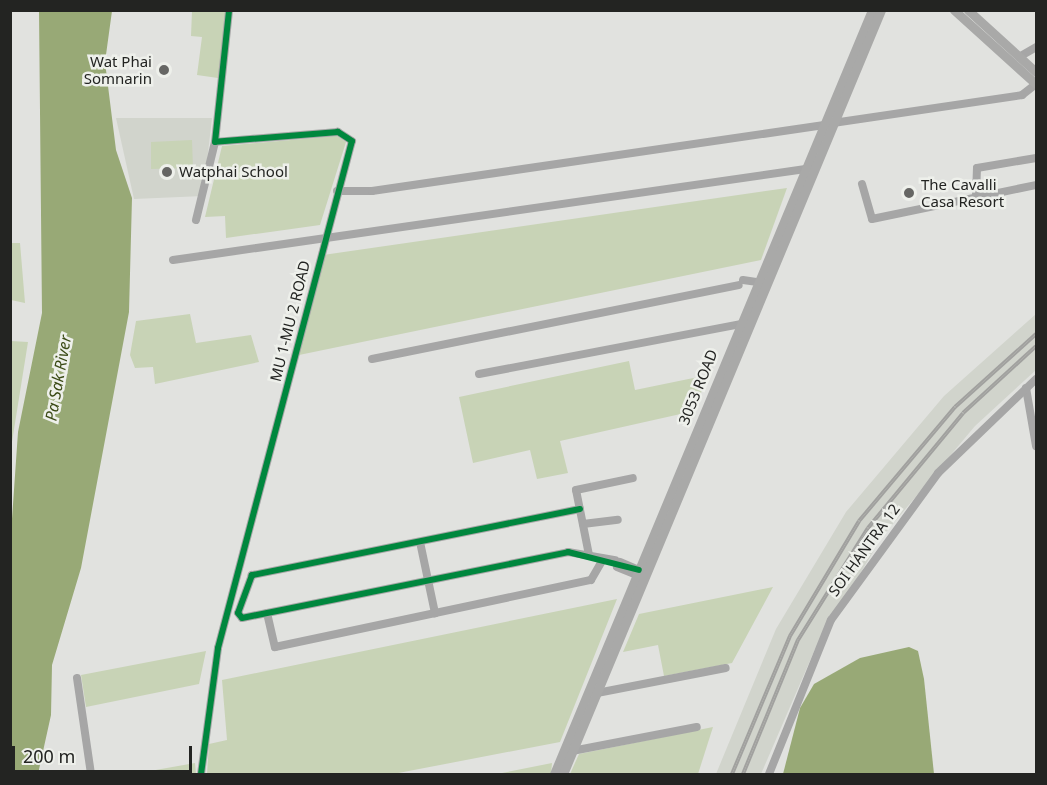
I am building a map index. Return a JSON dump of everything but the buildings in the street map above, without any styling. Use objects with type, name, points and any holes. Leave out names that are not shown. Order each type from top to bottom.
[{"type":"main road","name":"3053 ROAD","points":[[562,774],[717,403],[872,10]]},
{"type":"main road","name":"3053 ROAD","points":[[554,774],[638,572],[674,472],[708,400],[805,169],[881,10]]},
{"type":"main road","points":[[954,10],[1036,84]]},
{"type":"main road","points":[[968,10],[1036,72]]},
{"type":"main road","points":[[708,400],[717,403]]},
{"type":"street","points":[[196,220],[215,142],[230,10]]},
{"type":"street","points":[[1019,57],[1036,47]]},
{"type":"street","points":[[338,191],[372,191],[1022,95],[1036,84]]},
{"type":"street","name":"MU 1-MU 2 ROAD","points":[[201,774],[212,675],[323,237],[352,141],[348,136],[338,132],[215,142]]},
{"type":"street","points":[[976,196],[977,168],[1036,158]]},
{"type":"street","points":[[173,260],[805,169]]},
{"type":"street","points":[[862,184],[872,219],[1036,185]]},
{"type":"street","points":[[372,359],[739,283],[757,283]]},
{"type":"street","points":[[479,374],[740,324]]},
{"type":"street","name":"SOI HANTRA 12","points":[[769,774],[831,620],[938,473],[1036,379]]},
{"type":"street","points":[[1026,388],[1036,446]]},
{"type":"street","points":[[589,555],[576,490],[633,478]]},
{"type":"street","points":[[580,509],[252,575],[239,616],[267,613],[428,578],[568,552],[589,555],[638,572]]},
{"type":"street","points":[[583,524],[618,520]]},
{"type":"street","points":[[420,542],[435,613]]},
{"type":"street","points":[[267,613],[275,647],[591,580],[613,562]]},
{"type":"street","points":[[597,693],[726,668]]},
{"type":"street","points":[[77,678],[91,774]]},
{"type":"street","points":[[572,751],[697,727]]},
{"type":"shaded area","points":[[192,11],[228,11],[218,78],[197,75],[202,37],[191,36]]},
{"type":"shaded area","name":"Watphai School","points":[[116,118],[212,118],[203,196],[134,199]]},
{"type":"shaded area","points":[[337,136],[346,142],[320,225],[226,238],[225,216],[205,217],[222,146]]},
{"type":"shaded area","points":[[192,140],[193,168],[151,169],[151,142]]},
{"type":"shaded area","points":[[787,188],[761,260],[299,355],[323,255]]},
{"type":"shaded area","points":[[11,243],[20,243],[25,303],[11,300]]},
{"type":"shaded area","points":[[190,314],[196,343],[251,335],[259,362],[155,384],[153,367],[135,368],[130,355],[136,321]]},
{"type":"shaded area","points":[[1036,314],[1036,370],[975,426],[882,537],[815,649],[761,774],[716,774],[776,629],[846,512],[944,396]]},
{"type":"shaded area","points":[[10,341],[28,342],[11,448]]},
{"type":"shaded area","points":[[629,361],[635,390],[708,375],[694,411],[560,441],[568,473],[537,479],[530,450],[473,463],[459,397]]},
{"type":"shaded area","points":[[773,587],[732,663],[664,676],[658,645],[623,652],[639,614]]},
{"type":"shaded area","points":[[617,599],[560,742],[393,774],[207,774],[209,744],[227,740],[222,680]]},
{"type":"shaded area","points":[[206,651],[199,684],[86,707],[81,675]]},
{"type":"shaded area","points":[[713,727],[698,774],[570,774],[579,754]]},
{"type":"shaded area","points":[[195,763],[196,774],[133,774]]},
{"type":"shaded area","points":[[552,763],[551,774],[497,774]]},
{"type":"water","name":"Pa Sak River","points":[[39,11],[112,11],[105,62],[116,150],[132,198],[129,312],[81,568],[52,665],[51,715],[38,774],[11,774],[11,533],[18,432],[42,313]]},
{"type":"water","points":[[909,647],[918,651],[924,679],[934,774],[783,774],[800,708],[814,684],[860,658]]},
{"type":"railway","points":[[732,774],[790,636],[859,521],[955,407],[1036,334]]},
{"type":"railway","points":[[743,774],[798,640],[868,528],[963,413],[1036,346]]},
{"type":"cycle path","points":[[201,774],[218,648],[352,141],[338,132],[215,142],[229,10]]},
{"type":"cycle path","points":[[580,509],[252,575],[238,613],[242,618],[568,552],[639,570]]},
{"type":"place","name":"Wat Phai Somnarin","points":[[164,70]]},
{"type":"place","name":"Watphai School","points":[[167,172]]},
{"type":"place","name":"The Cavalli Casa Resort","points":[[909,193]]}]
